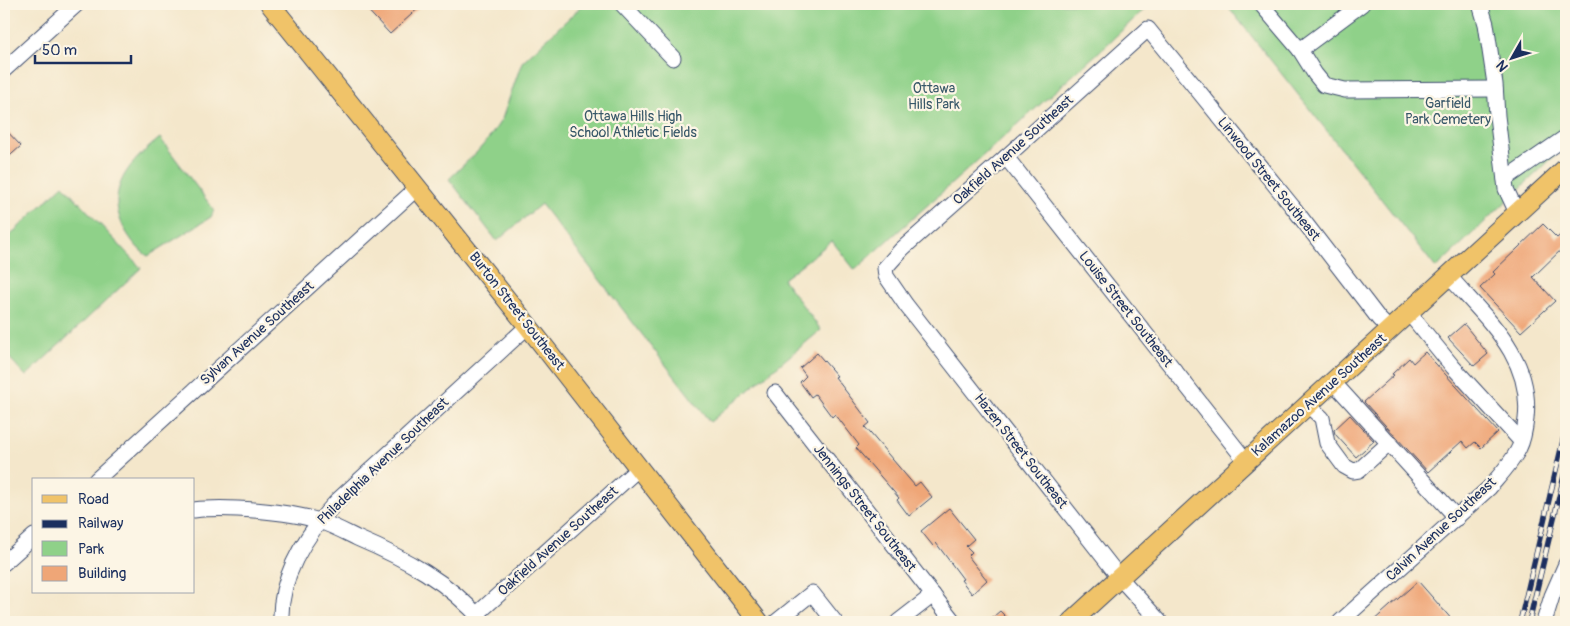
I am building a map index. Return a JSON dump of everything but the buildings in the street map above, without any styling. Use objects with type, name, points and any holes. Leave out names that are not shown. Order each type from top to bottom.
[{"type":"main road","name":"Burton Street Southeast","points":[[270,4],[528,326],[759,622]]},
{"type":"main road","name":"Kalamazoo Avenue Southeast","points":[[1072,622],[1566,168]]},
{"type":"street","points":[[4,70],[77,4]]},
{"type":"street","points":[[622,4],[673,58]]},
{"type":"street","points":[[1261,4],[1300,50],[1315,74],[1324,84],[1345,90],[1495,89]]},
{"type":"street","points":[[1300,50],[1362,4]]},
{"type":"street","points":[[1480,4],[1486,24],[1506,189],[1517,213]]},
{"type":"street","name":"Oakfield Avenue Southeast","points":[[886,276],[885,268],[902,249],[1148,29]]},
{"type":"street","name":"Linwood Street Southeast","points":[[1148,29],[1292,206],[1379,319],[1390,330]]},
{"type":"street","points":[[1505,179],[1566,137]]},
{"type":"street","name":"Louise Street Southeast","points":[[1006,157],[1246,461]]},
{"type":"street","name":"Sylvan Avenue Southeast","points":[[98,478],[418,187]]},
{"type":"street","name":"Hazen Street Southeast","points":[[886,276],[906,305],[1120,578],[1160,622]]},
{"type":"street","name":"Calvin Avenue Southeast","points":[[1341,622],[1489,488],[1519,448],[1527,406],[1519,365],[1507,344],[1449,276]]},
{"type":"street","points":[[1409,313],[1453,367],[1521,441]]},
{"type":"street","name":"Philadelphia Avenue Southeast","points":[[281,622],[280,606],[288,575],[318,521],[338,500],[528,326]]},
{"type":"street","points":[[1333,382],[1456,518]]},
{"type":"street","name":"Jennings Street Southeast","points":[[775,393],[954,622]]},
{"type":"street","points":[[1308,405],[1322,418],[1326,444],[1344,466],[1352,471],[1359,470],[1388,443]]},
{"type":"street","name":"Oakfield Avenue Southeast","points":[[480,618],[639,468]]},
{"type":"street","points":[[195,510],[207,508],[271,512],[318,521],[405,560],[434,578],[480,618]]},
{"type":"street","points":[[4,563],[32,538]]},
{"type":"street","points":[[4,567],[32,552]]},
{"type":"street","points":[[1544,622],[1552,596],[1566,564]]},
{"type":"street","points":[[776,622],[812,592],[835,622]]},
{"type":"street","points":[[898,622],[933,595]]},
{"type":"green space","name":"Ottawa Hills High School Athletic Fields","points":[[584,4],[1150,4],[855,270],[832,241],[783,279],[821,330],[710,422],[541,204],[497,241],[449,179],[477,152],[502,119],[522,62]]},
{"type":"green space","name":"Garfield Park Cemetery","points":[[1226,4],[1566,4],[1566,145],[1436,268]]},
{"type":"green space","points":[[160,138],[214,210],[211,217],[148,256],[141,251],[125,230],[119,215],[118,189],[130,167]]},
{"type":"green space","points":[[63,185],[141,268],[26,376],[4,352],[4,241]]},
{"type":"railway","points":[[1520,622],[1566,428]]},
{"type":"railway","points":[[1529,622],[1566,468]]},
{"type":"park label","name":"Ottawa Hills Park","points":[[934,96]]}]
